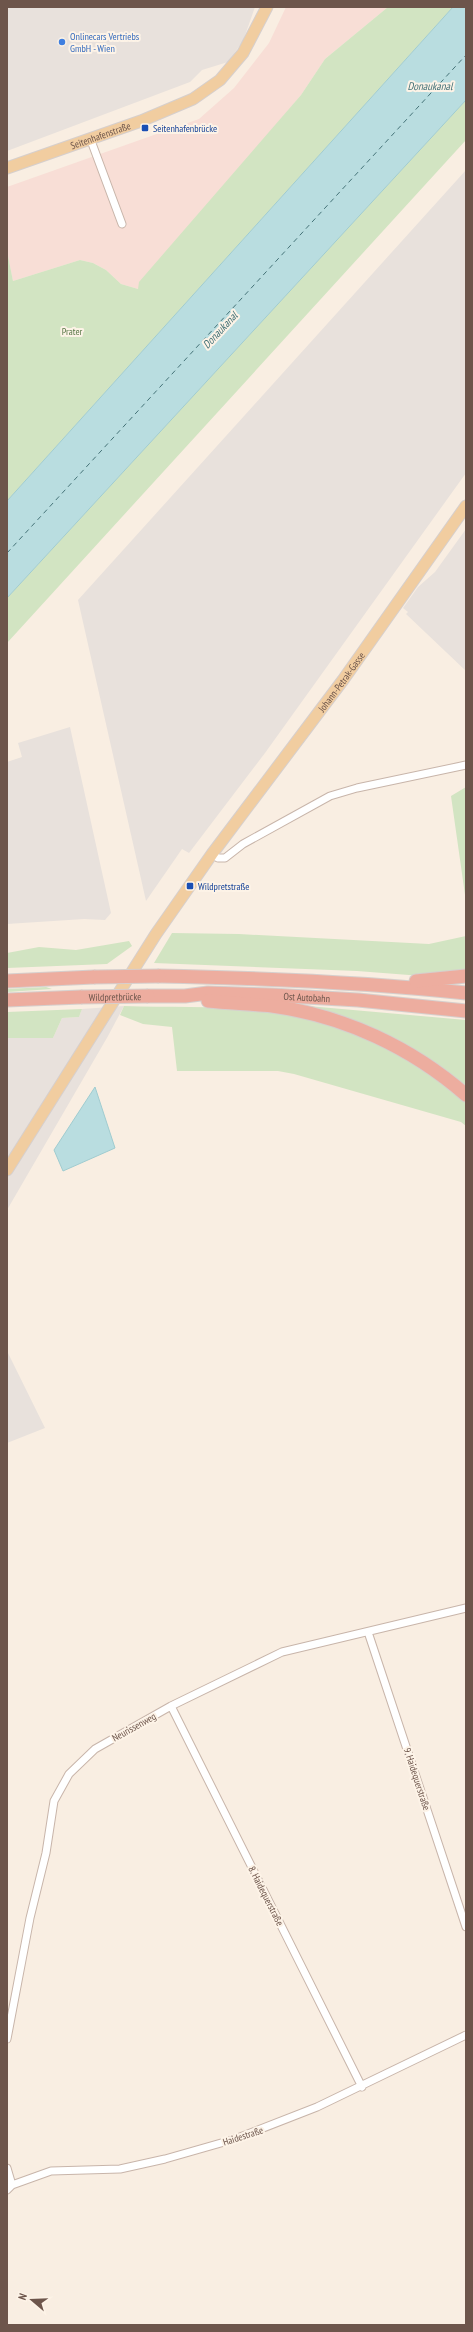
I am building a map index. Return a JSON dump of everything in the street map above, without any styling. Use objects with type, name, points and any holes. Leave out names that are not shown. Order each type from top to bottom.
[{"type":"highway","name":"Wildpretbrücke","points":[[7,981],[159,976]]},
{"type":"highway","name":"Ost Autobahn","points":[[159,976],[273,978],[362,984],[466,994]]},
{"type":"highway","points":[[362,984],[431,981],[466,976]]},
{"type":"highway","name":"Ost Autobahn","points":[[148,996],[185,996],[208,993],[280,996],[358,1000],[466,1011]]},
{"type":"highway","name":"Wildpretbrücke","points":[[7,1000],[148,996]]},
{"type":"highway","points":[[185,996],[208,1001],[272,1006],[317,1016],[355,1027],[416,1057],[466,1095]]},
{"type":"main road","name":"Seitenhafenstraße","points":[[7,168],[169,110],[193,99],[212,86],[230,69],[243,53],[251,41],[267,7]]},
{"type":"main road","name":"Johann-Petrak-Gasse","points":[[212,854],[344,680],[466,506]]},
{"type":"main road","points":[[7,1170],[156,934],[212,854]]},
{"type":"street","points":[[90,138],[122,224]]},
{"type":"street","points":[[212,854],[218,858],[226,858],[244,844],[330,796],[356,788],[466,765]]},
{"type":"street","name":"Neurissenweg","points":[[7,2039],[30,1918],[46,1853],[54,1801],[69,1774],[95,1749],[171,1706],[282,1652],[466,1608]]},
{"type":"street","name":"9. Haidequerstraße","points":[[368,1632],[466,1927]]},
{"type":"street","name":"8. Haidequerstraße","points":[[171,1706],[362,2086]]},
{"type":"street","name":"Haidestraße","points":[[9,2187],[51,2171],[120,2169],[166,2159],[235,2139],[282,2122],[362,2086],[466,2035]]},
{"type":"street","points":[[7,2168],[9,2187]]},
{"type":"shaded area","points":[[7,7],[255,7],[243,41],[228,62],[202,70],[190,82],[7,151]]},
{"type":"shaded area","points":[[286,7],[388,7],[325,59],[301,95],[138,289],[121,284],[106,270],[93,263],[80,260],[13,281],[7,251],[7,187],[199,119],[234,88],[269,43]]},
{"type":"shaded area","points":[[466,170],[466,473],[265,753],[189,853],[182,849],[146,901],[78,600]]},
{"type":"shaded area","points":[[466,529],[466,671],[406,614],[408,612],[403,608],[418,587],[435,572]]},
{"type":"shaded area","points":[[70,727],[111,913],[105,920],[84,919],[7,924],[7,762],[22,757],[18,743]]},
{"type":"shaded area","points":[[124,1006],[7,1210],[7,1038],[53,1038],[62,1018],[79,1017],[82,1009]]},
{"type":"shaded area","points":[[7,1351],[45,1428],[7,1443]]},
{"type":"green space","name":"Prater","points":[[388,7],[453,7],[7,501],[7,251],[13,281],[80,260],[93,263],[106,270],[121,284],[138,289],[139,282],[301,95],[325,59]]},
{"type":"green space","points":[[466,100],[466,140],[7,643],[7,598]]},
{"type":"green space","points":[[466,787],[466,902],[451,796]]},
{"type":"green space","points":[[172,933],[239,934],[429,944],[466,936],[466,973],[422,976],[357,971],[154,963]]},
{"type":"green space","points":[[129,941],[132,946],[107,964],[7,968],[7,953],[39,947],[76,950]]},
{"type":"green space","points":[[46,987],[52,989],[7,992],[7,989]]},
{"type":"green space","points":[[124,1006],[217,1008],[264,1011],[309,1019],[352,1032],[393,1051],[412,1062],[466,1102],[466,1126],[461,1122],[294,1074],[278,1071],[177,1071],[172,1027],[143,1024],[120,1015]]},
{"type":"green space","points":[[308,1006],[466,1020],[466,1088],[310,1009]]},
{"type":"green space","points":[[82,1009],[79,1017],[62,1018],[53,1038],[7,1038],[7,1012]]},
{"type":"water","name":"Donaukanal","points":[[453,7],[466,7],[466,100],[7,598],[7,501]]},
{"type":"water","points":[[95,1087],[115,1148],[63,1171],[54,1150]]},
{"type":"ferry route","points":[[7,553],[466,55]]},
{"type":"place","name":"Onlinecars Vertriebs GmbH - Wien","points":[[62,42]]},
{"type":"place","name":"Seitenhafenbrücke","points":[[145,128]]},
{"type":"place","name":"Wildpretstraße","points":[[190,886]]}]
